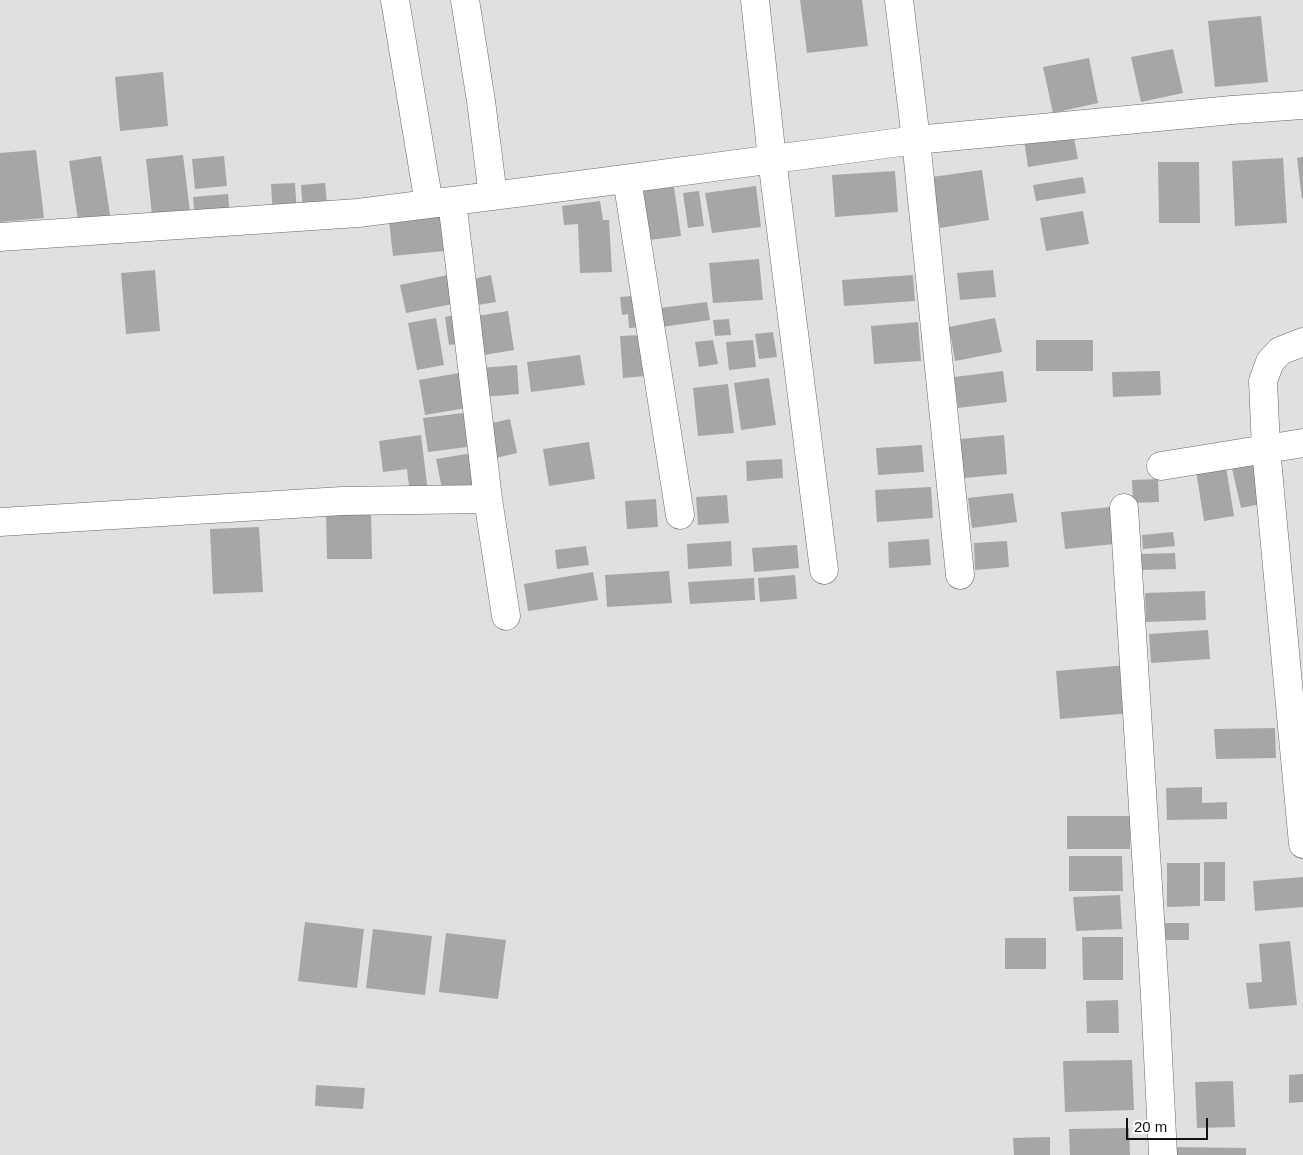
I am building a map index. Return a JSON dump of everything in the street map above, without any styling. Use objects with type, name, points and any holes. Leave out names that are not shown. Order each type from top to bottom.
[{"type":"street","points":[[395,0],[441,202],[506,616]]},
{"type":"street","points":[[465,0],[481,101],[493,196]]},
{"type":"street","points":[[755,0],[772,159],[824,570]]},
{"type":"street","points":[[899,0],[916,140],[960,575]]},
{"type":"street","points":[[0,237],[358,213],[916,140],[1303,105]]},
{"type":"street","points":[[627,179],[680,514]]},
{"type":"street","points":[[1303,342],[1280,351],[1270,362],[1262,381],[1266,449],[1303,844]]},
{"type":"street","points":[[1161,466],[1303,443]]},
{"type":"street","points":[[0,522],[342,501],[488,499]]},
{"type":"street","points":[[1124,508],[1155,996],[1163,1155]]},
{"type":"building","points":[[800,0],[862,0],[868,46],[807,53]]},
{"type":"building","points":[[1261,16],[1268,82],[1215,87],[1208,21]]},
{"type":"building","points":[[1173,49],[1183,93],[1141,102],[1131,57]]},
{"type":"building","points":[[1089,58],[1098,103],[1053,113],[1043,67]]},
{"type":"building","points":[[163,72],[168,126],[120,131],[115,77]]},
{"type":"building","points":[[1073,133],[1078,159],[1028,167],[1024,140]]},
{"type":"building","points":[[36,150],[44,218],[0,222],[0,153]]},
{"type":"building","points":[[183,155],[191,220],[153,224],[146,159]]},
{"type":"building","points":[[101,156],[111,221],[79,226],[69,161]]},
{"type":"building","points":[[224,156],[227,186],[195,189],[192,159]]},
{"type":"building","points":[[1303,157],[1303,198],[1302,199],[1297,158]]},
{"type":"building","points":[[1283,158],[1287,223],[1235,226],[1232,161]]},
{"type":"building","points":[[1158,162],[1199,162],[1200,223],[1159,223]]},
{"type":"building","points":[[982,170],[989,220],[940,228],[932,177]]},
{"type":"building","points":[[895,171],[898,212],[835,217],[832,175]]},
{"type":"building","points":[[1083,177],[1086,193],[1036,201],[1033,185]]},
{"type":"building","points":[[295,183],[297,216],[273,217],[271,184]]},
{"type":"building","points":[[325,183],[328,213],[303,214],[301,185]]},
{"type":"building","points":[[756,186],[761,227],[712,233],[705,193]]},
{"type":"building","points":[[674,187],[681,236],[642,241],[635,192]]},
{"type":"building","points":[[699,191],[704,226],[688,228],[683,193]]},
{"type":"building","points":[[228,194],[230,215],[195,218],[193,197]]},
{"type":"building","points":[[600,201],[603,220],[609,220],[612,272],[580,273],[578,224],[564,225],[562,206]]},
{"type":"building","points":[[1083,211],[1089,244],[1046,251],[1040,218]]},
{"type":"building","points":[[440,215],[444,251],[393,256],[389,221]]},
{"type":"building","points":[[759,259],[763,300],[713,303],[709,263]]},
{"type":"building","points":[[155,270],[160,331],[126,334],[121,273]]},
{"type":"building","points":[[993,270],[996,297],[960,300],[957,273]]},
{"type":"building","points":[[452,274],[458,303],[406,313],[400,285]]},
{"type":"building","points":[[491,275],[496,302],[478,305],[473,279]]},
{"type":"building","points":[[913,275],[915,301],[844,306],[842,280]]},
{"type":"building","points":[[642,295],[645,327],[629,328],[628,314],[622,315],[620,297]]},
{"type":"building","points":[[707,302],[710,320],[662,327],[660,308]]},
{"type":"building","points":[[508,311],[514,350],[478,356],[471,317]]},
{"type":"building","points":[[462,314],[466,343],[449,345],[445,317]]},
{"type":"building","points":[[436,318],[444,365],[417,370],[408,323]]},
{"type":"building","points":[[995,318],[1002,352],[955,361],[949,327]]},
{"type":"building","points":[[729,319],[731,335],[715,336],[713,320]]},
{"type":"building","points":[[918,322],[921,361],[874,364],[871,326]]},
{"type":"building","points":[[773,332],[777,357],[759,359],[755,334]]},
{"type":"building","points":[[642,335],[645,376],[623,378],[620,336]]},
{"type":"building","points":[[713,340],[718,364],[699,367],[695,342]]},
{"type":"building","points":[[753,340],[756,367],[729,370],[726,342]]},
{"type":"building","points":[[1036,340],[1093,340],[1093,371],[1036,371]]},
{"type":"building","points":[[580,355],[585,385],[531,392],[527,362]]},
{"type":"building","points":[[517,365],[519,394],[483,397],[480,368]]},
{"type":"building","points":[[1003,371],[1007,402],[958,408],[954,377]]},
{"type":"building","points":[[1160,371],[1161,395],[1113,397],[1112,372]]},
{"type":"building","points":[[459,373],[466,408],[425,415],[419,380]]},
{"type":"building","points":[[769,378],[776,425],[741,430],[734,383]]},
{"type":"building","points":[[728,384],[734,433],[698,436],[693,388]]},
{"type":"building","points":[[471,412],[475,446],[428,452],[423,418]]},
{"type":"building","points":[[510,419],[517,453],[496,458],[488,424]]},
{"type":"building","points":[[421,435],[428,492],[410,495],[407,469],[383,472],[379,441]]},
{"type":"building","points":[[1004,435],[1007,474],[964,478],[960,439]]},
{"type":"building","points":[[589,442],[595,479],[549,486],[543,449]]},
{"type":"building","points":[[922,445],[924,472],[878,475],[876,448]]},
{"type":"building","points":[[472,453],[479,487],[443,494],[436,459]]},
{"type":"building","points":[[1260,458],[1270,502],[1241,508],[1231,464]]},
{"type":"building","points":[[782,459],[783,478],[747,481],[746,461]]},
{"type":"building","points":[[1226,467],[1234,516],[1204,521],[1196,471]]},
{"type":"building","points":[[1158,479],[1159,502],[1133,503],[1132,480]]},
{"type":"building","points":[[931,487],[933,518],[877,522],[875,490]]},
{"type":"building","points":[[1013,493],[1017,522],[972,528],[968,498]]},
{"type":"building","points":[[727,495],[729,523],[698,525],[696,497]]},
{"type":"building","points":[[656,499],[658,527],[627,529],[625,501]]},
{"type":"building","points":[[1121,506],[1124,543],[1065,549],[1061,512]]},
{"type":"building","points":[[371,510],[372,559],[327,559],[326,511]]},
{"type":"building","points":[[259,527],[263,592],[213,594],[210,529]]},
{"type":"building","points":[[1173,532],[1175,546],[1143,549],[1142,535]]},
{"type":"building","points":[[929,539],[931,565],[889,568],[888,542]]},
{"type":"building","points":[[731,541],[732,566],[688,569],[687,544]]},
{"type":"building","points":[[1007,541],[1009,567],[975,570],[974,543]]},
{"type":"building","points":[[797,545],[799,568],[754,572],[752,548]]},
{"type":"building","points":[[586,546],[589,565],[557,569],[555,550]]},
{"type":"building","points":[[1175,553],[1176,569],[1140,570],[1140,554]]},
{"type":"building","points":[[669,571],[672,603],[607,607],[605,575]]},
{"type":"building","points":[[593,572],[598,600],[528,611],[524,584]]},
{"type":"building","points":[[795,575],[797,599],[760,602],[758,578]]},
{"type":"building","points":[[754,578],[755,600],[690,604],[688,582]]},
{"type":"building","points":[[1205,591],[1206,620],[1146,622],[1145,593]]},
{"type":"building","points":[[1208,630],[1210,659],[1151,663],[1149,634]]},
{"type":"building","points":[[1128,665],[1132,713],[1060,719],[1056,671]]},
{"type":"building","points":[[1275,728],[1276,758],[1216,759],[1214,729]]},
{"type":"building","points":[[1202,787],[1202,803],[1227,802],[1227,819],[1167,820],[1166,788]]},
{"type":"building","points":[[1067,816],[1130,816],[1130,849],[1067,849]]},
{"type":"building","points":[[1069,856],[1122,856],[1123,891],[1069,891]]},
{"type":"building","points":[[1204,862],[1225,862],[1225,901],[1204,901]]},
{"type":"building","points":[[1167,863],[1200,863],[1200,906],[1167,907]]},
{"type":"building","points":[[1303,877],[1303,907],[1255,911],[1253,881]]},
{"type":"building","points":[[1120,895],[1122,929],[1076,931],[1073,897]]},
{"type":"building","points":[[305,922],[364,929],[357,988],[298,981]]},
{"type":"building","points":[[1152,923],[1189,923],[1189,940],[1152,940]]},
{"type":"building","points":[[373,929],[432,936],[425,995],[366,988]]},
{"type":"building","points":[[446,933],[506,940],[498,999],[439,992]]},
{"type":"building","points":[[1082,937],[1123,937],[1123,980],[1083,980]]},
{"type":"building","points":[[1005,938],[1046,938],[1046,969],[1005,969]]},
{"type":"building","points":[[1290,941],[1297,1005],[1249,1009],[1246,983],[1262,982],[1259,944]]},
{"type":"building","points":[[1118,1000],[1119,1033],[1087,1033],[1086,1001]]},
{"type":"building","points":[[1132,1060],[1134,1110],[1065,1112],[1063,1061]]},
{"type":"building","points":[[1303,1074],[1303,1102],[1289,1103],[1289,1075]]},
{"type":"building","points":[[1233,1081],[1235,1127],[1197,1128],[1195,1082]]},
{"type":"building","points":[[316,1085],[365,1088],[363,1109],[315,1106]]},
{"type":"building","points":[[1129,1128],[1130,1155],[1070,1155],[1069,1129]]},
{"type":"building","points":[[1050,1137],[1050,1155],[1014,1155],[1013,1138]]},
{"type":"building","points":[[1173,1147],[1246,1148],[1246,1155],[1173,1155]]}]
